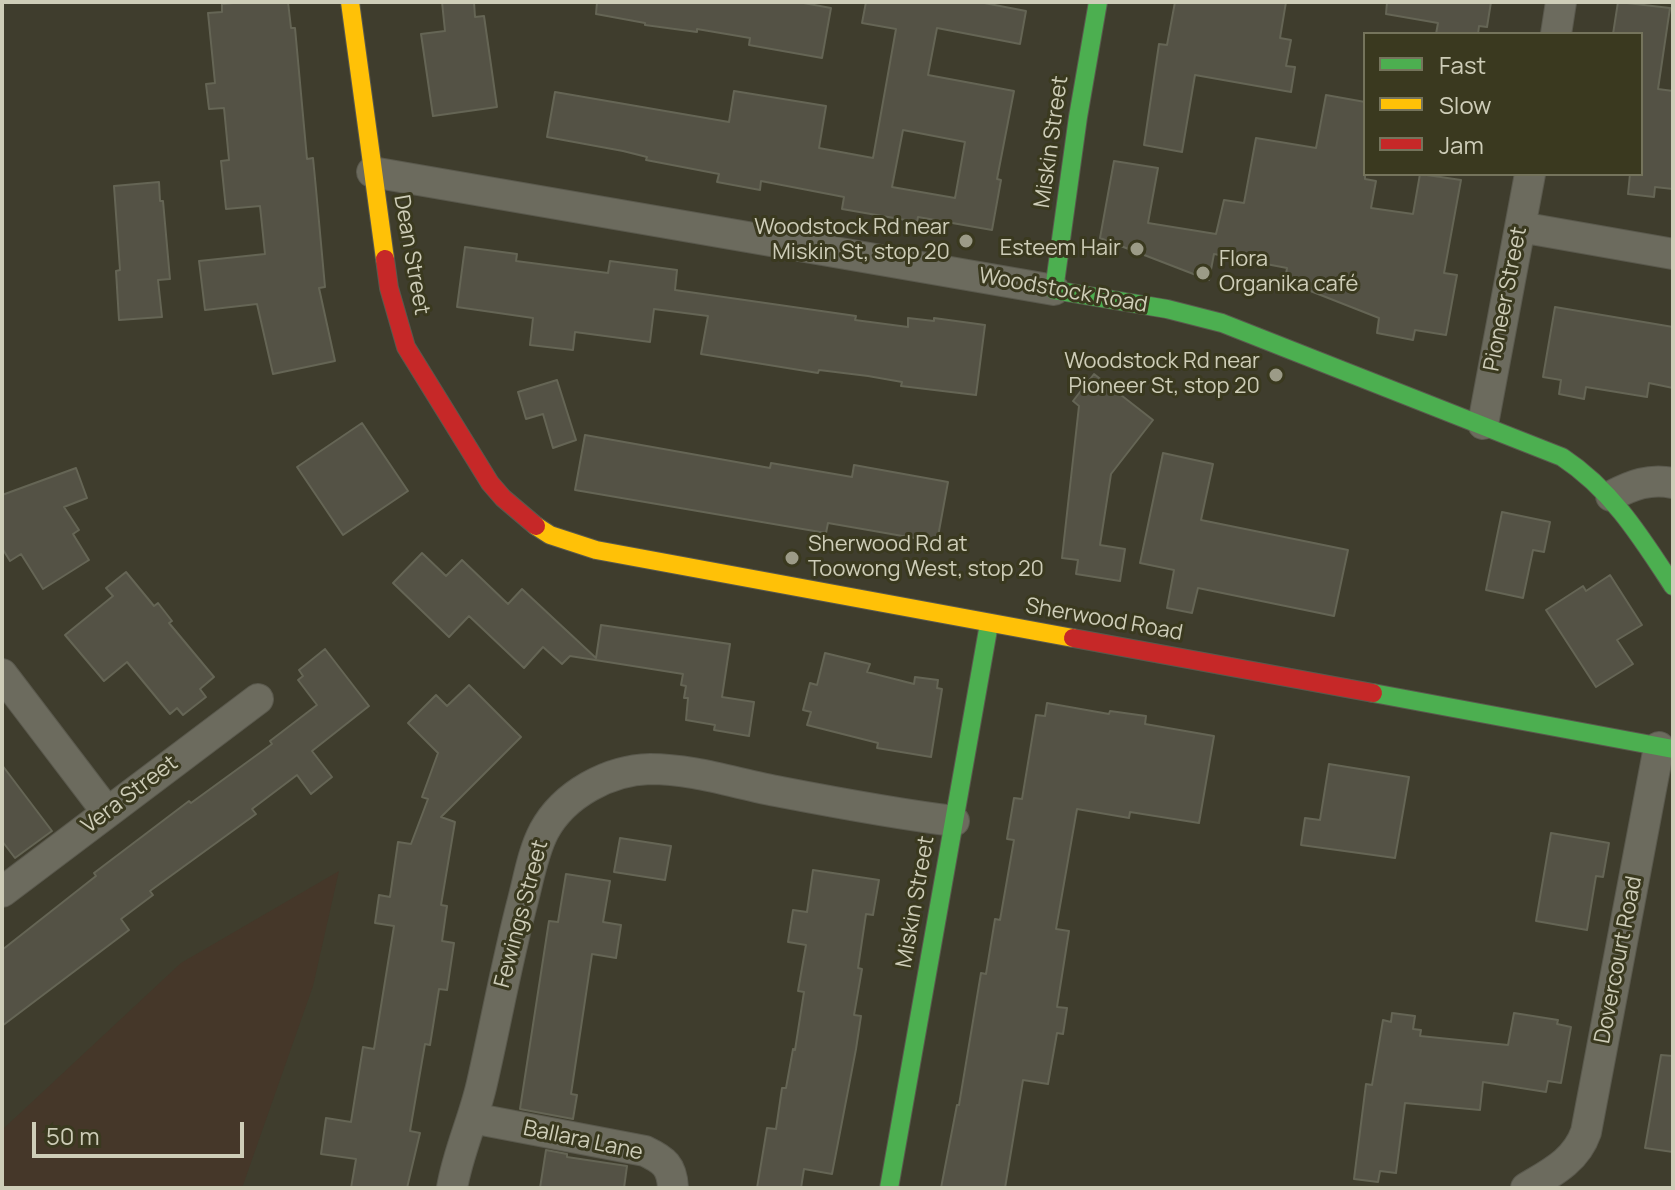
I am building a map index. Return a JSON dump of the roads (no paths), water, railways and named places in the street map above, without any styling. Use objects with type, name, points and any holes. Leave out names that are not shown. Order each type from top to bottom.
[{"type":"street","name":"Dean Street","points":[[350,2],[389,288],[406,347],[490,483],[532,523]]},
{"type":"street","name":"Miskin Street","points":[[1054,290],[1078,117],[1098,2]]},
{"type":"street","points":[[1556,32],[1561,2]]},
{"type":"street","name":"Woodstock Road","points":[[372,172],[1167,309],[1222,323],[1483,424],[1582,468],[1611,496],[1673,586]]},
{"type":"street","name":"Pioneer Street","points":[[1483,424],[1530,176]]},
{"type":"street","points":[[1520,227],[1673,254]]},
{"type":"street","points":[[1611,496],[1640,483],[1659,480],[1673,483]]},
{"type":"street","name":"Sherwood Road","points":[[532,523],[550,535],[596,550],[1666,748]]},
{"type":"street","name":"Miskin Street","points":[[889,1188],[989,624]]},
{"type":"street","points":[[2,674],[107,812]]},
{"type":"street","name":"Vera Street","points":[[2,892],[258,699]]},
{"type":"street","name":"Dovercourt Road","points":[[1526,1188],[1562,1166],[1580,1147],[1589,1120],[1666,748]]},
{"type":"street","name":"Fewings Street","points":[[452,1188],[461,1146],[481,1088],[509,955],[536,850],[545,829],[562,807],[590,785],[622,772],[649,769],[686,771],[780,792],[954,821]]},
{"type":"street","name":"Ballara Lane","points":[[472,1118],[645,1151],[660,1158],[672,1173],[673,1188]]},
{"type":"street","points":[[1498,1188],[1562,1166]]},
{"type":"place","name":"Woodstock Rd near Miskin St, stop 20","points":[[966,241]]},
{"type":"place","name":"Esteem Hair","points":[[1137,249]]},
{"type":"place","name":"Flora Organika café","points":[[1203,273]]},
{"type":"place","name":"Woodstock Rd near Pioneer St, stop 20","points":[[1276,375]]},
{"type":"place","name":"Sherwood Rd at Toowong West, stop 20","points":[[792,558]]}]
